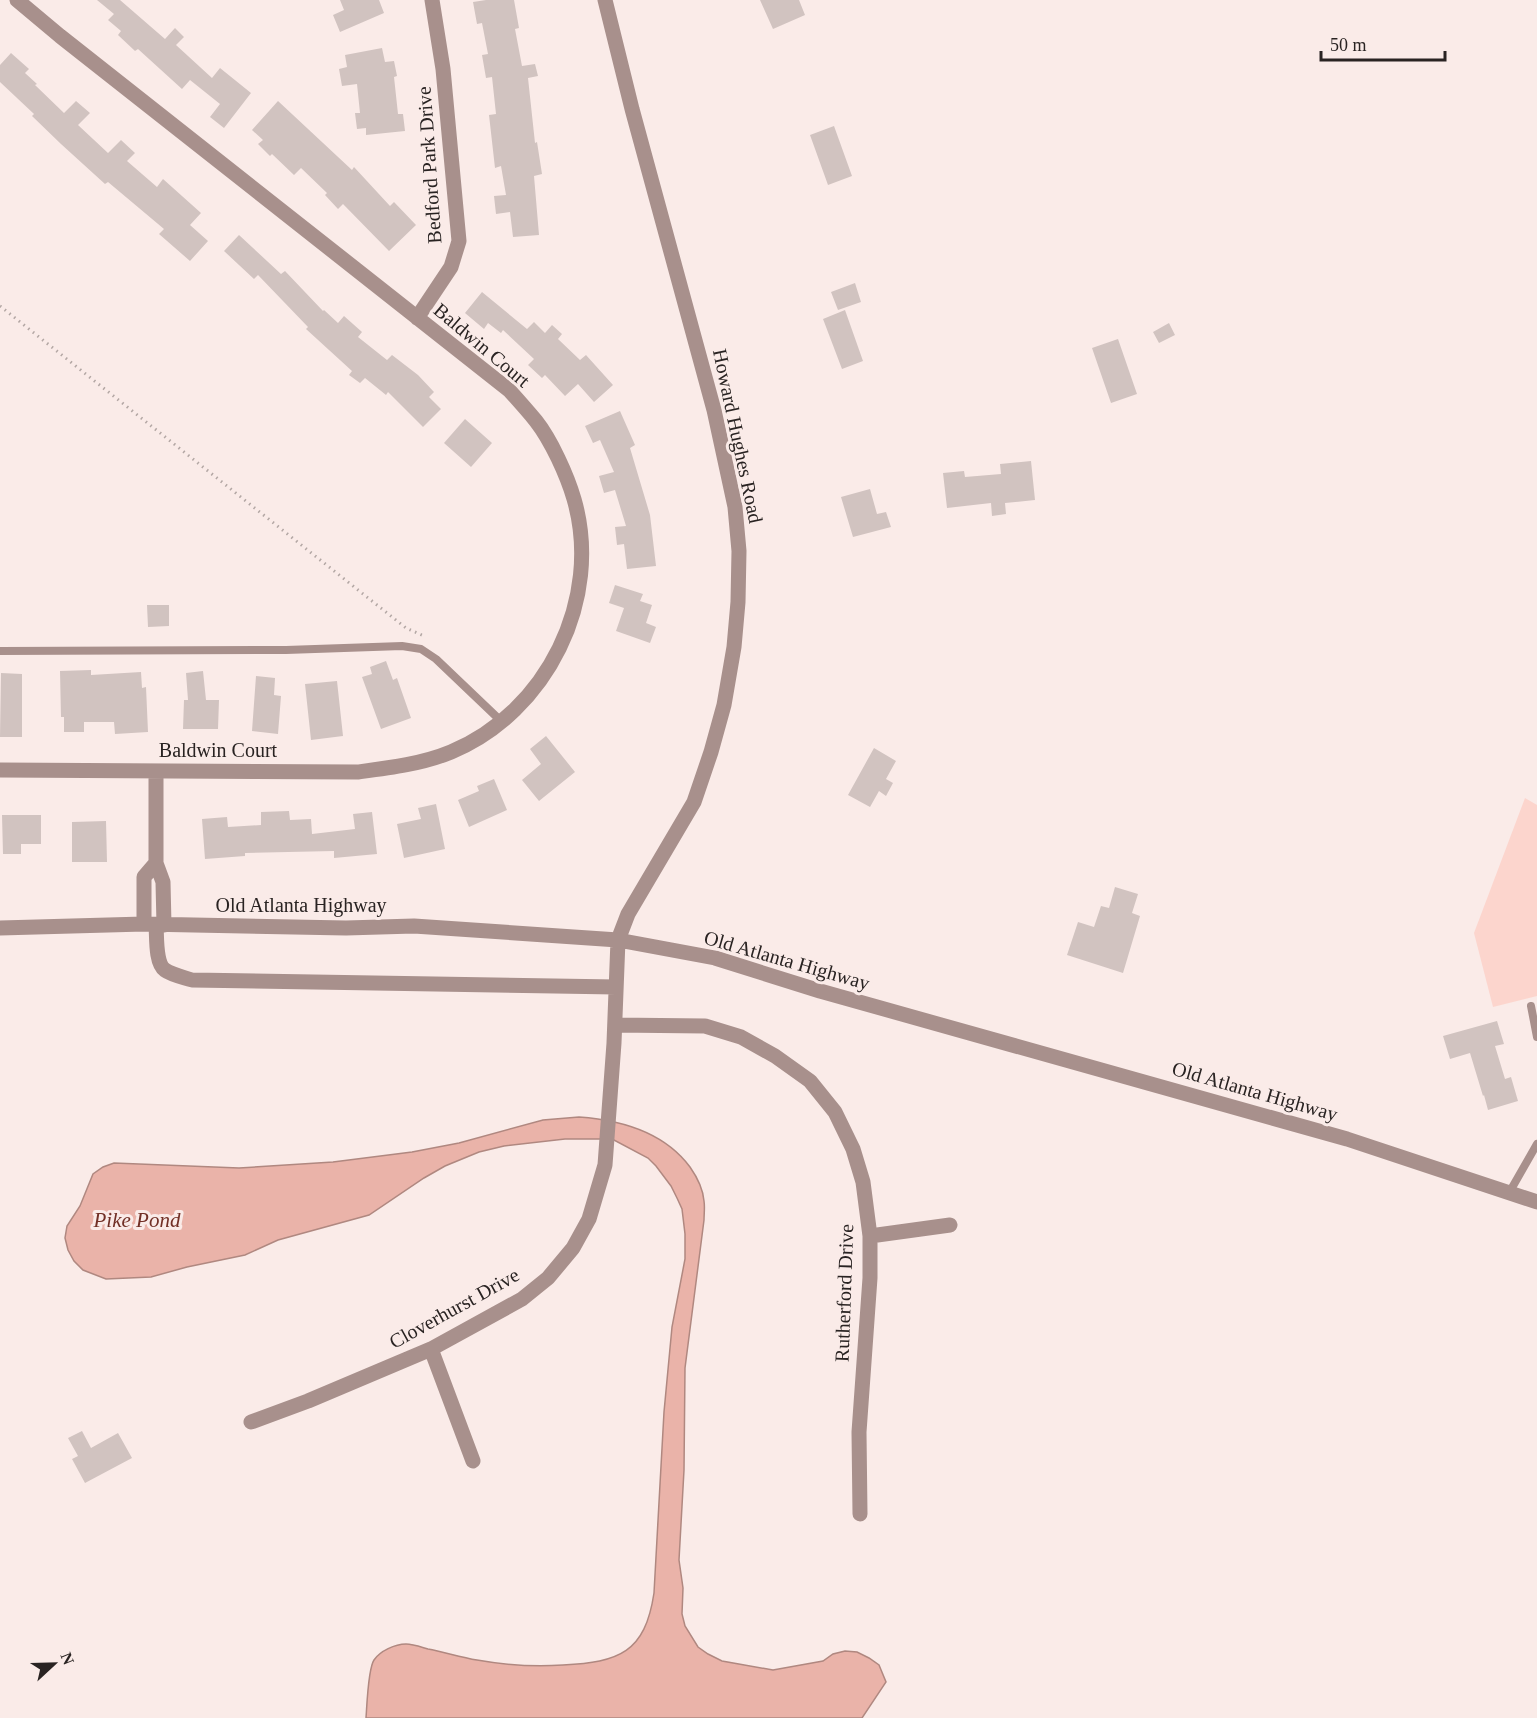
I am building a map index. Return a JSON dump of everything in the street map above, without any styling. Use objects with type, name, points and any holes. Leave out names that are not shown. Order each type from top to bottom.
[{"type":"street","name":"Baldwin Court","points":[[0,770],[358,772],[404,766],[451,752],[502,722],[534,689],[554,662],[571,620],[579,585],[582,543],[574,500],[559,461],[537,423],[509,390],[17,0]]},
{"type":"street","name":"Bedford Park Drive","points":[[417,318],[451,267],[459,241],[443,69],[432,0]]},
{"type":"street","name":"Howard Hughes Road","points":[[605,0],[632,109],[714,410],[735,507],[740,551],[734,647],[724,705],[711,752],[694,802],[628,914],[618,940]]},
{"type":"street","points":[[156,771],[156,863],[144,877],[155,924],[158,960],[165,970],[192,980],[616,987]]},
{"type":"street","name":"Old Atlanta Highway","points":[[0,928],[155,924],[346,928],[414,926],[618,940],[715,958],[820,991],[1347,1139],[1537,1202]]},
{"type":"street","name":"Cloverhurst Drive","points":[[251,1422],[308,1401],[431,1349],[522,1299],[548,1278],[573,1248],[589,1219],[605,1165],[615,1025],[618,940]]},
{"type":"street","name":"Rutherford Drive","points":[[615,1025],[705,1026],[741,1037],[775,1056],[810,1081],[835,1112],[853,1149],[863,1182],[870,1236],[870,1278],[859,1432],[860,1514]]},
{"type":"street","points":[[870,1236],[950,1225]]},
{"type":"street","points":[[431,1349],[473,1461]]},
{"type":"lane","points":[[0,651],[286,650],[402,646],[421,649],[436,659],[502,722]]},
{"type":"lane","points":[[1531,1006],[1537,1037]]},
{"type":"lane","points":[[1509,1192],[1537,1144]]},
{"type":"path","points":[[0,306],[406,628],[431,639]]},
{"type":"shaded area","points":[[1525,798],[1537,805],[1537,996],[1493,1007],[1474,933]]},
{"type":"water","name":"Pike Pond","points":[[579,1117],[626,1125],[668,1145],[690,1167],[699,1183],[703,1197],[704,1220],[685,1368],[684,1470],[679,1560],[683,1588],[682,1614],[685,1626],[698,1647],[722,1661],[773,1670],[823,1661],[833,1654],[845,1651],[857,1652],[869,1658],[879,1665],[886,1682],[862,1718],[366,1718],[370,1671],[374,1660],[384,1651],[402,1644],[498,1663],[530,1666],[583,1664],[614,1657],[636,1641],[644,1629],[654,1593],[664,1412],[672,1327],[685,1259],[682,1209],[671,1186],[648,1158],[614,1140],[602,1139],[565,1139],[504,1146],[479,1152],[445,1166],[369,1215],[278,1240],[245,1255],[151,1277],[106,1279],[83,1270],[74,1261],[65,1238],[67,1226],[80,1206],[93,1174],[114,1163],[239,1168],[333,1162],[412,1152],[459,1143],[543,1120]]},
{"type":"building","points":[[97,0],[120,0],[165,39],[175,28],[184,37],[176,45],[212,78],[220,68],[251,93],[224,128],[210,117],[220,104],[190,80],[182,89],[138,49],[135,51],[118,35],[121,31],[108,20],[114,14]]},
{"type":"building","points":[[340,0],[379,0],[384,13],[340,32],[333,15],[344,10]]},
{"type":"building","points":[[514,0],[519,28],[515,29],[522,66],[535,64],[538,76],[528,78],[535,143],[537,142],[542,174],[534,176],[539,235],[513,237],[510,212],[496,214],[494,196],[506,195],[501,166],[495,168],[489,115],[496,114],[492,77],[486,78],[482,55],[488,54],[482,23],[477,24],[473,2]]},
{"type":"building","points":[[760,0],[799,0],[805,15],[773,29]]},
{"type":"building","points":[[382,48],[385,62],[394,61],[397,76],[394,77],[398,114],[403,114],[405,131],[366,135],[366,128],[357,129],[355,113],[360,113],[357,84],[342,86],[339,69],[347,67],[345,55]]},
{"type":"building","points":[[11,53],[29,69],[25,73],[37,84],[35,85],[64,113],[76,101],[90,113],[78,125],[108,153],[121,140],[135,153],[127,161],[157,187],[163,179],[201,213],[190,225],[208,241],[190,261],[159,234],[164,229],[108,182],[105,184],[32,116],[34,114],[0,82],[0,65]]},
{"type":"building","points":[[278,101],[352,170],[354,167],[390,206],[394,202],[416,225],[389,251],[343,204],[338,209],[325,195],[327,193],[301,168],[294,175],[258,144],[263,140],[252,130]]},
{"type":"building","points":[[834,126],[852,176],[828,185],[810,135]]},
{"type":"building","points":[[239,235],[281,274],[285,271],[323,311],[338,323],[344,316],[362,332],[358,337],[387,360],[392,355],[418,375],[434,392],[429,397],[441,409],[423,427],[388,392],[386,395],[365,378],[360,383],[349,375],[352,371],[306,329],[308,327],[258,275],[254,279],[224,251]]},
{"type":"building","points":[[855,283],[861,302],[838,310],[831,292]]},
{"type":"building","points":[[482,292],[527,329],[534,322],[545,333],[552,325],[562,334],[558,339],[580,360],[586,355],[613,385],[594,402],[578,384],[565,396],[545,375],[542,378],[528,365],[534,359],[503,330],[501,333],[488,323],[484,329],[465,313]]},
{"type":"building","points":[[845,310],[863,361],[842,369],[823,319]]},
{"type":"building","points":[[1169,323],[1175,335],[1159,343],[1153,332]]},
{"type":"building","points":[[1118,339],[1137,394],[1111,403],[1092,348]]},
{"type":"building","points":[[620,411],[635,445],[630,448],[650,515],[656,566],[627,569],[624,544],[617,545],[615,527],[626,526],[615,490],[604,493],[599,476],[614,472],[600,440],[593,443],[585,426]]},
{"type":"building","points":[[465,419],[492,443],[471,467],[444,443]]},
{"type":"building","points":[[1031,461],[1035,500],[1005,503],[1006,514],[992,516],[991,503],[947,508],[943,473],[964,471],[965,477],[1001,474],[1000,464]]},
{"type":"building","points":[[870,489],[877,514],[886,512],[891,527],[853,537],[841,497]]},
{"type":"building","points":[[615,585],[643,594],[640,601],[652,605],[646,623],[656,627],[650,643],[616,631],[624,608],[609,603]]},
{"type":"building","points":[[147,605],[169,605],[169,626],[148,627]]},
{"type":"building","points":[[386,661],[393,680],[397,678],[411,718],[381,729],[362,677],[372,674],[370,667]]},
{"type":"building","points":[[91,670],[91,675],[141,672],[142,688],[146,687],[148,732],[115,734],[114,722],[84,722],[84,732],[64,732],[64,717],[61,717],[60,671]]},
{"type":"building","points":[[203,671],[206,700],[219,700],[218,729],[183,729],[184,700],[188,700],[186,673]]},
{"type":"building","points":[[1,673],[22,674],[22,737],[0,737]]},
{"type":"building","points":[[256,676],[275,678],[274,695],[281,696],[278,734],[252,731]]},
{"type":"building","points":[[337,681],[343,736],[311,740],[305,684]]},
{"type":"building","points":[[546,736],[575,772],[539,801],[522,780],[541,764],[530,749]]},
{"type":"building","points":[[874,748],[896,761],[886,779],[893,783],[886,796],[879,791],[870,807],[848,795]]},
{"type":"building","points":[[494,779],[507,810],[469,827],[458,800],[479,791],[477,786]]},
{"type":"building","points":[[436,804],[445,849],[404,858],[397,824],[421,819],[418,808]]},
{"type":"building","points":[[289,811],[290,820],[311,819],[312,834],[355,829],[353,814],[372,812],[377,854],[334,858],[334,851],[245,853],[245,856],[205,859],[202,819],[227,817],[228,827],[261,825],[261,812]]},
{"type":"building","points":[[2,815],[41,815],[41,844],[21,844],[21,854],[3,854]]},
{"type":"building","points":[[106,821],[107,862],[72,862],[72,822]]},
{"type":"building","points":[[1115,887],[1138,894],[1132,913],[1140,916],[1123,973],[1067,955],[1078,922],[1094,927],[1101,906],[1109,908]]},
{"type":"building","points":[[1497,1021],[1504,1044],[1495,1046],[1505,1079],[1511,1077],[1518,1101],[1488,1110],[1470,1053],[1450,1059],[1443,1036]]},
{"type":"building","points":[[82,1431],[91,1448],[118,1433],[132,1458],[85,1483],[72,1459],[78,1456],[68,1438]]}]
